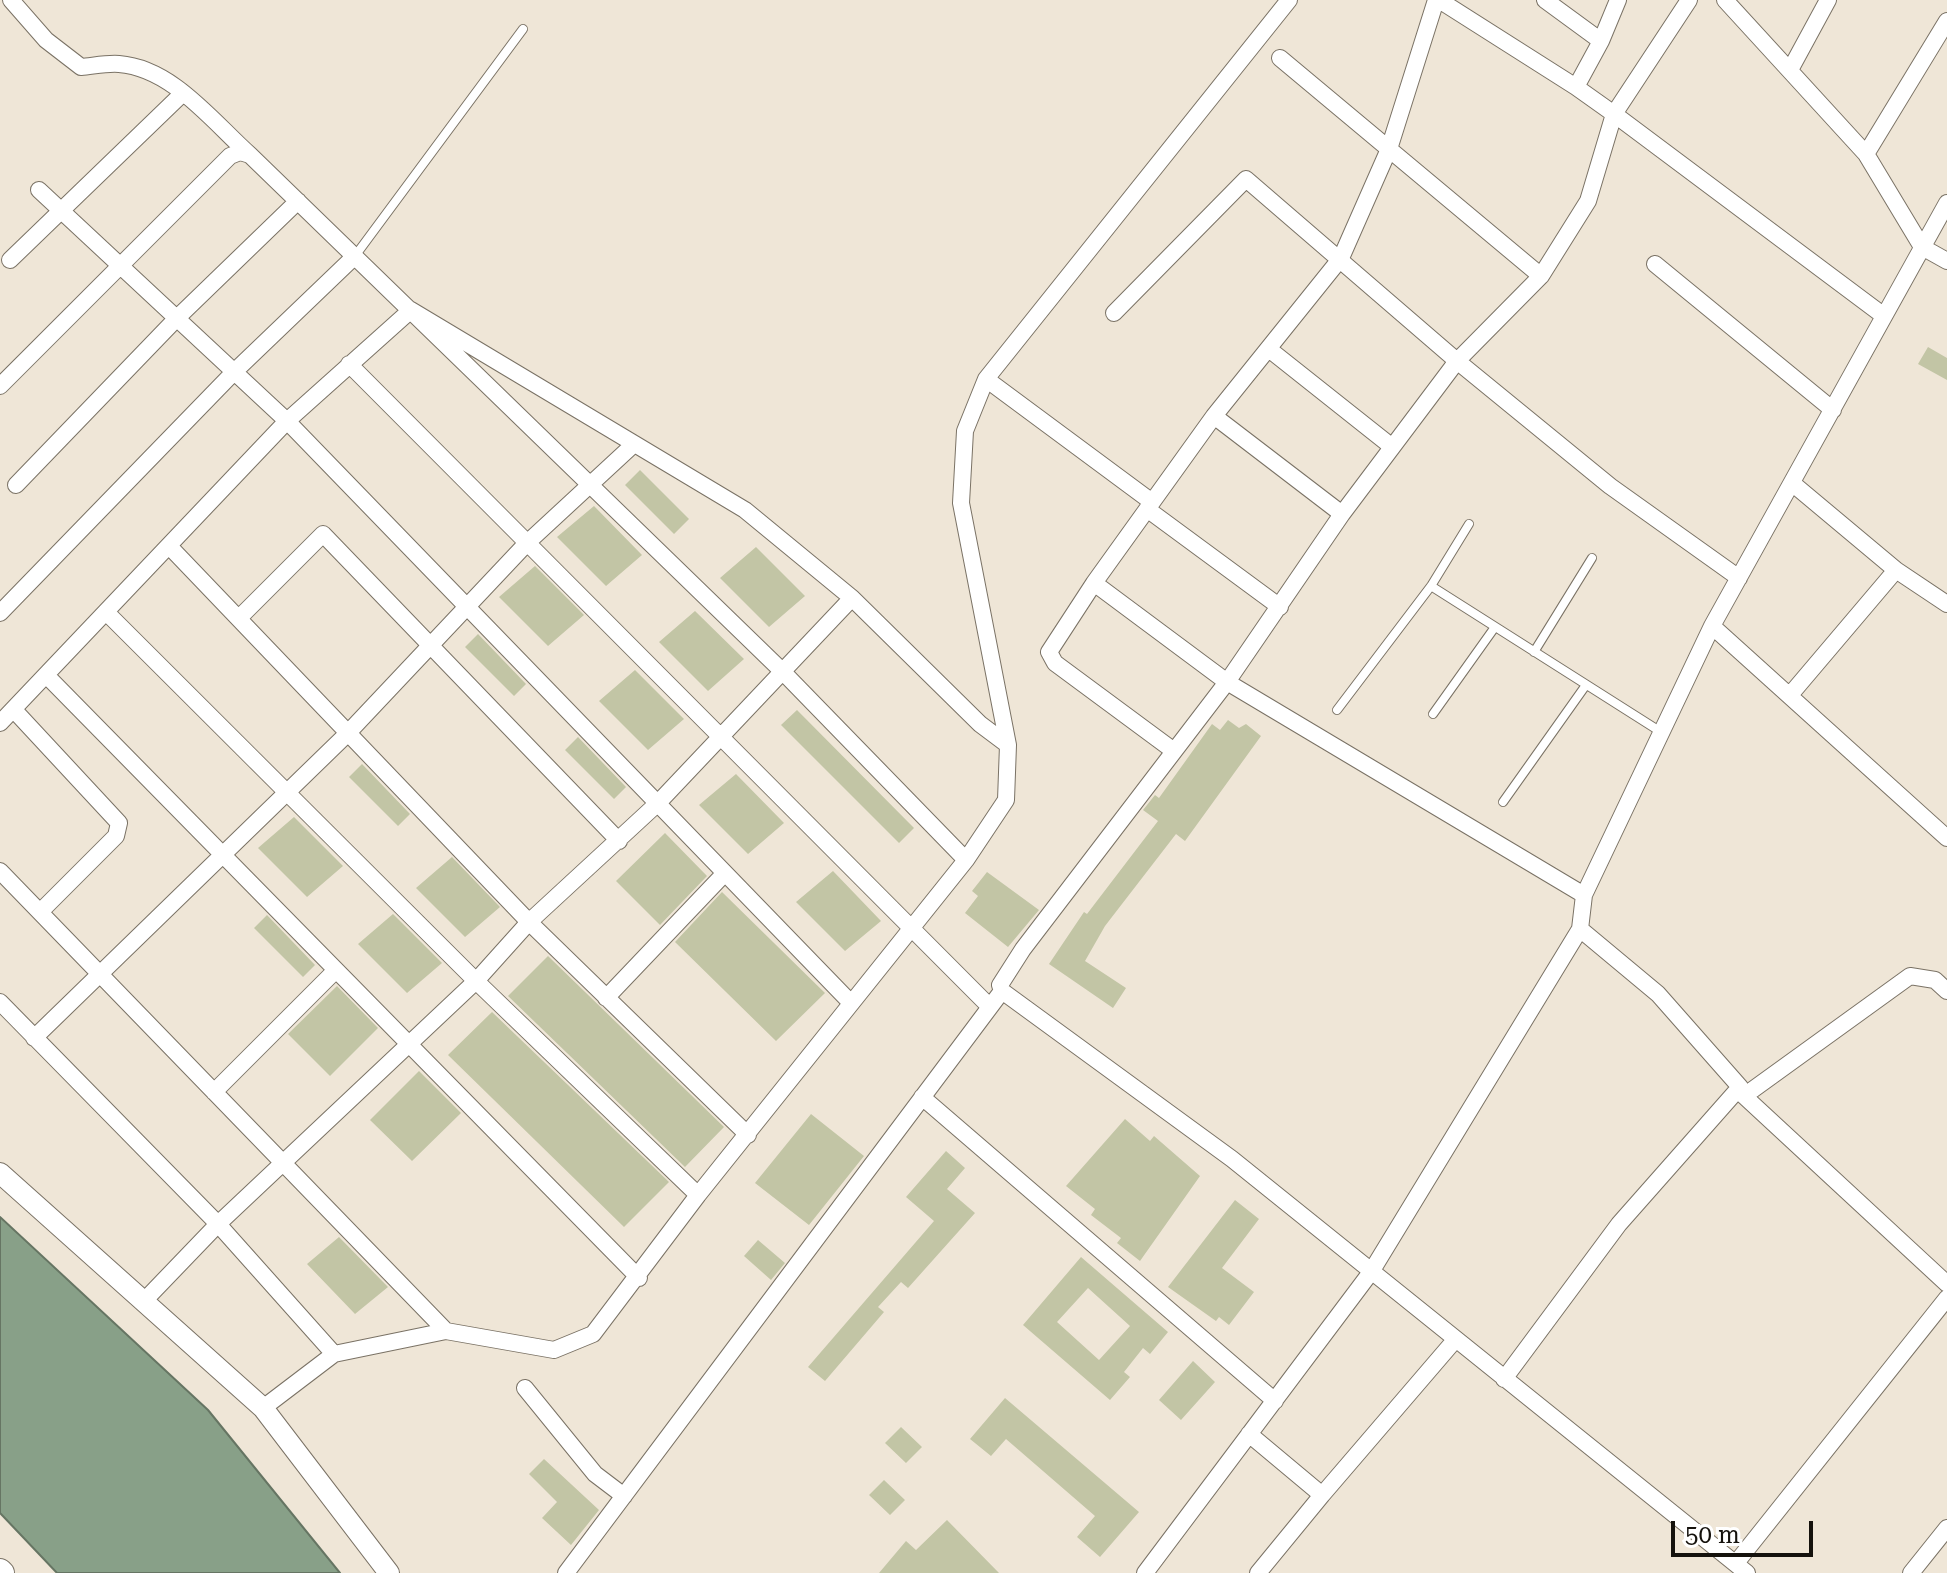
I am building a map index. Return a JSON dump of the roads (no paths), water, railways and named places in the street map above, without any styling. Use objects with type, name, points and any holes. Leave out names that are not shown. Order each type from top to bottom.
[{"type":"street","points":[[11,0],[46,40],[81,67],[118,64],[166,79],[298,201],[782,671],[966,860]]},
{"type":"street","points":[[263,1408],[334,1354],[446,1331],[554,1350],[593,1334],[639,1278],[698,1195],[966,860],[1006,800],[1008,745],[961,503],[965,431],[986,379],[1289,0]]},
{"type":"street","points":[[1174,751],[1055,663],[1049,652],[1094,583],[1214,416],[1341,258],[1389,149],[1437,0],[1576,87],[1884,316]]},
{"type":"street","points":[[1545,0],[1601,41]]},
{"type":"street","points":[[1576,87],[1601,41],[1618,0]]},
{"type":"street","points":[[1689,0],[1614,114],[1588,201],[1541,276],[1457,361],[1391,446],[1227,682],[1023,949],[1000,985],[1002,991],[1232,1159],[1741,1568],[1947,1298]]},
{"type":"street","points":[[1725,0],[1866,154],[1922,247],[1947,261]]},
{"type":"street","points":[[1790,70],[1828,0]]},
{"type":"street","points":[[1866,154],[1947,21]]},
{"type":"street","points":[[1280,58],[1541,276]]},
{"type":"street","points":[[10,260],[59,209],[182,94]]},
{"type":"street","points":[[0,386],[230,156],[240,152],[250,155]]},
{"type":"street","points":[[1114,313],[1246,179],[1457,361],[1610,486],[1739,578]]},
{"type":"street","points":[[39,190],[287,421],[851,1003]]},
{"type":"street","points":[[16,485],[177,318],[298,201]]},
{"type":"street","points":[[1145,1573],[1371,1272],[1580,929],[1584,895],[1712,626],[1947,203]]},
{"type":"street","points":[[0,613],[234,372],[355,256]]},
{"type":"street","points":[[1655,264],[1833,410]]},
{"type":"street","points":[[411,310],[745,510],[852,598],[980,724],[1008,745]]},
{"type":"street","points":[[0,723],[287,421],[411,310]]},
{"type":"street","points":[[1270,350],[1391,446]]},
{"type":"street","points":[[349,364],[990,1007]]},
{"type":"street","points":[[986,379],[1280,607]]},
{"type":"street","points":[[1214,416],[1342,514]]},
{"type":"street","points":[[34,1038],[222,852],[346,735],[527,543],[633,445]]},
{"type":"street","points":[[1792,483],[1896,570],[1947,604]]},
{"type":"street","points":[[239,618],[323,534],[619,841]]},
{"type":"street","points":[[169,546],[346,735],[529,922],[748,1135]]},
{"type":"street","points":[[1790,695],[1896,570]]},
{"type":"street","points":[[1094,583],[1227,682],[1584,895]]},
{"type":"street","points":[[144,1301],[218,1224],[476,981],[529,922],[658,803],[852,598]]},
{"type":"street","points":[[106,612],[476,981],[698,1195]]},
{"type":"street","points":[[1712,626],[1947,838]]},
{"type":"street","points":[[46,675],[222,852],[408,1047],[639,1278]]},
{"type":"street","points":[[14,710],[119,823],[116,836],[40,912]]},
{"type":"street","points":[[0,871],[446,1331]]},
{"type":"street","points":[[606,998],[725,873]]},
{"type":"street","points":[[1580,929],[1658,994],[1742,1092],[1947,1284]]},
{"type":"street","points":[[214,1092],[335,971]]},
{"type":"street","points":[[1504,1379],[1619,1224],[1742,1092],[1910,976],[1935,980],[1947,991]]},
{"type":"street","points":[[566,1573],[1002,991]]},
{"type":"street","points":[[0,1002],[218,1224],[334,1354]]},
{"type":"street","points":[[922,1097],[1275,1401]]},
{"type":"street","points":[[0,1173],[263,1408],[389,1573]]},
{"type":"street","points":[[1258,1573],[1455,1340]]},
{"type":"street","points":[[525,1388],[595,1474],[624,1496]]},
{"type":"street","points":[[1249,1434],[1322,1495]]},
{"type":"street","points":[[1911,1573],[1947,1528]]},
{"type":"lane","points":[[355,256],[523,29]]},
{"type":"lane","points":[[1337,710],[1431,586],[1469,524]]},
{"type":"lane","points":[[1534,652],[1592,558]]},
{"type":"lane","points":[[1431,586],[1661,733]]},
{"type":"lane","points":[[1433,714],[1495,627]]},
{"type":"lane","points":[[1503,802],[1586,685]]}]
